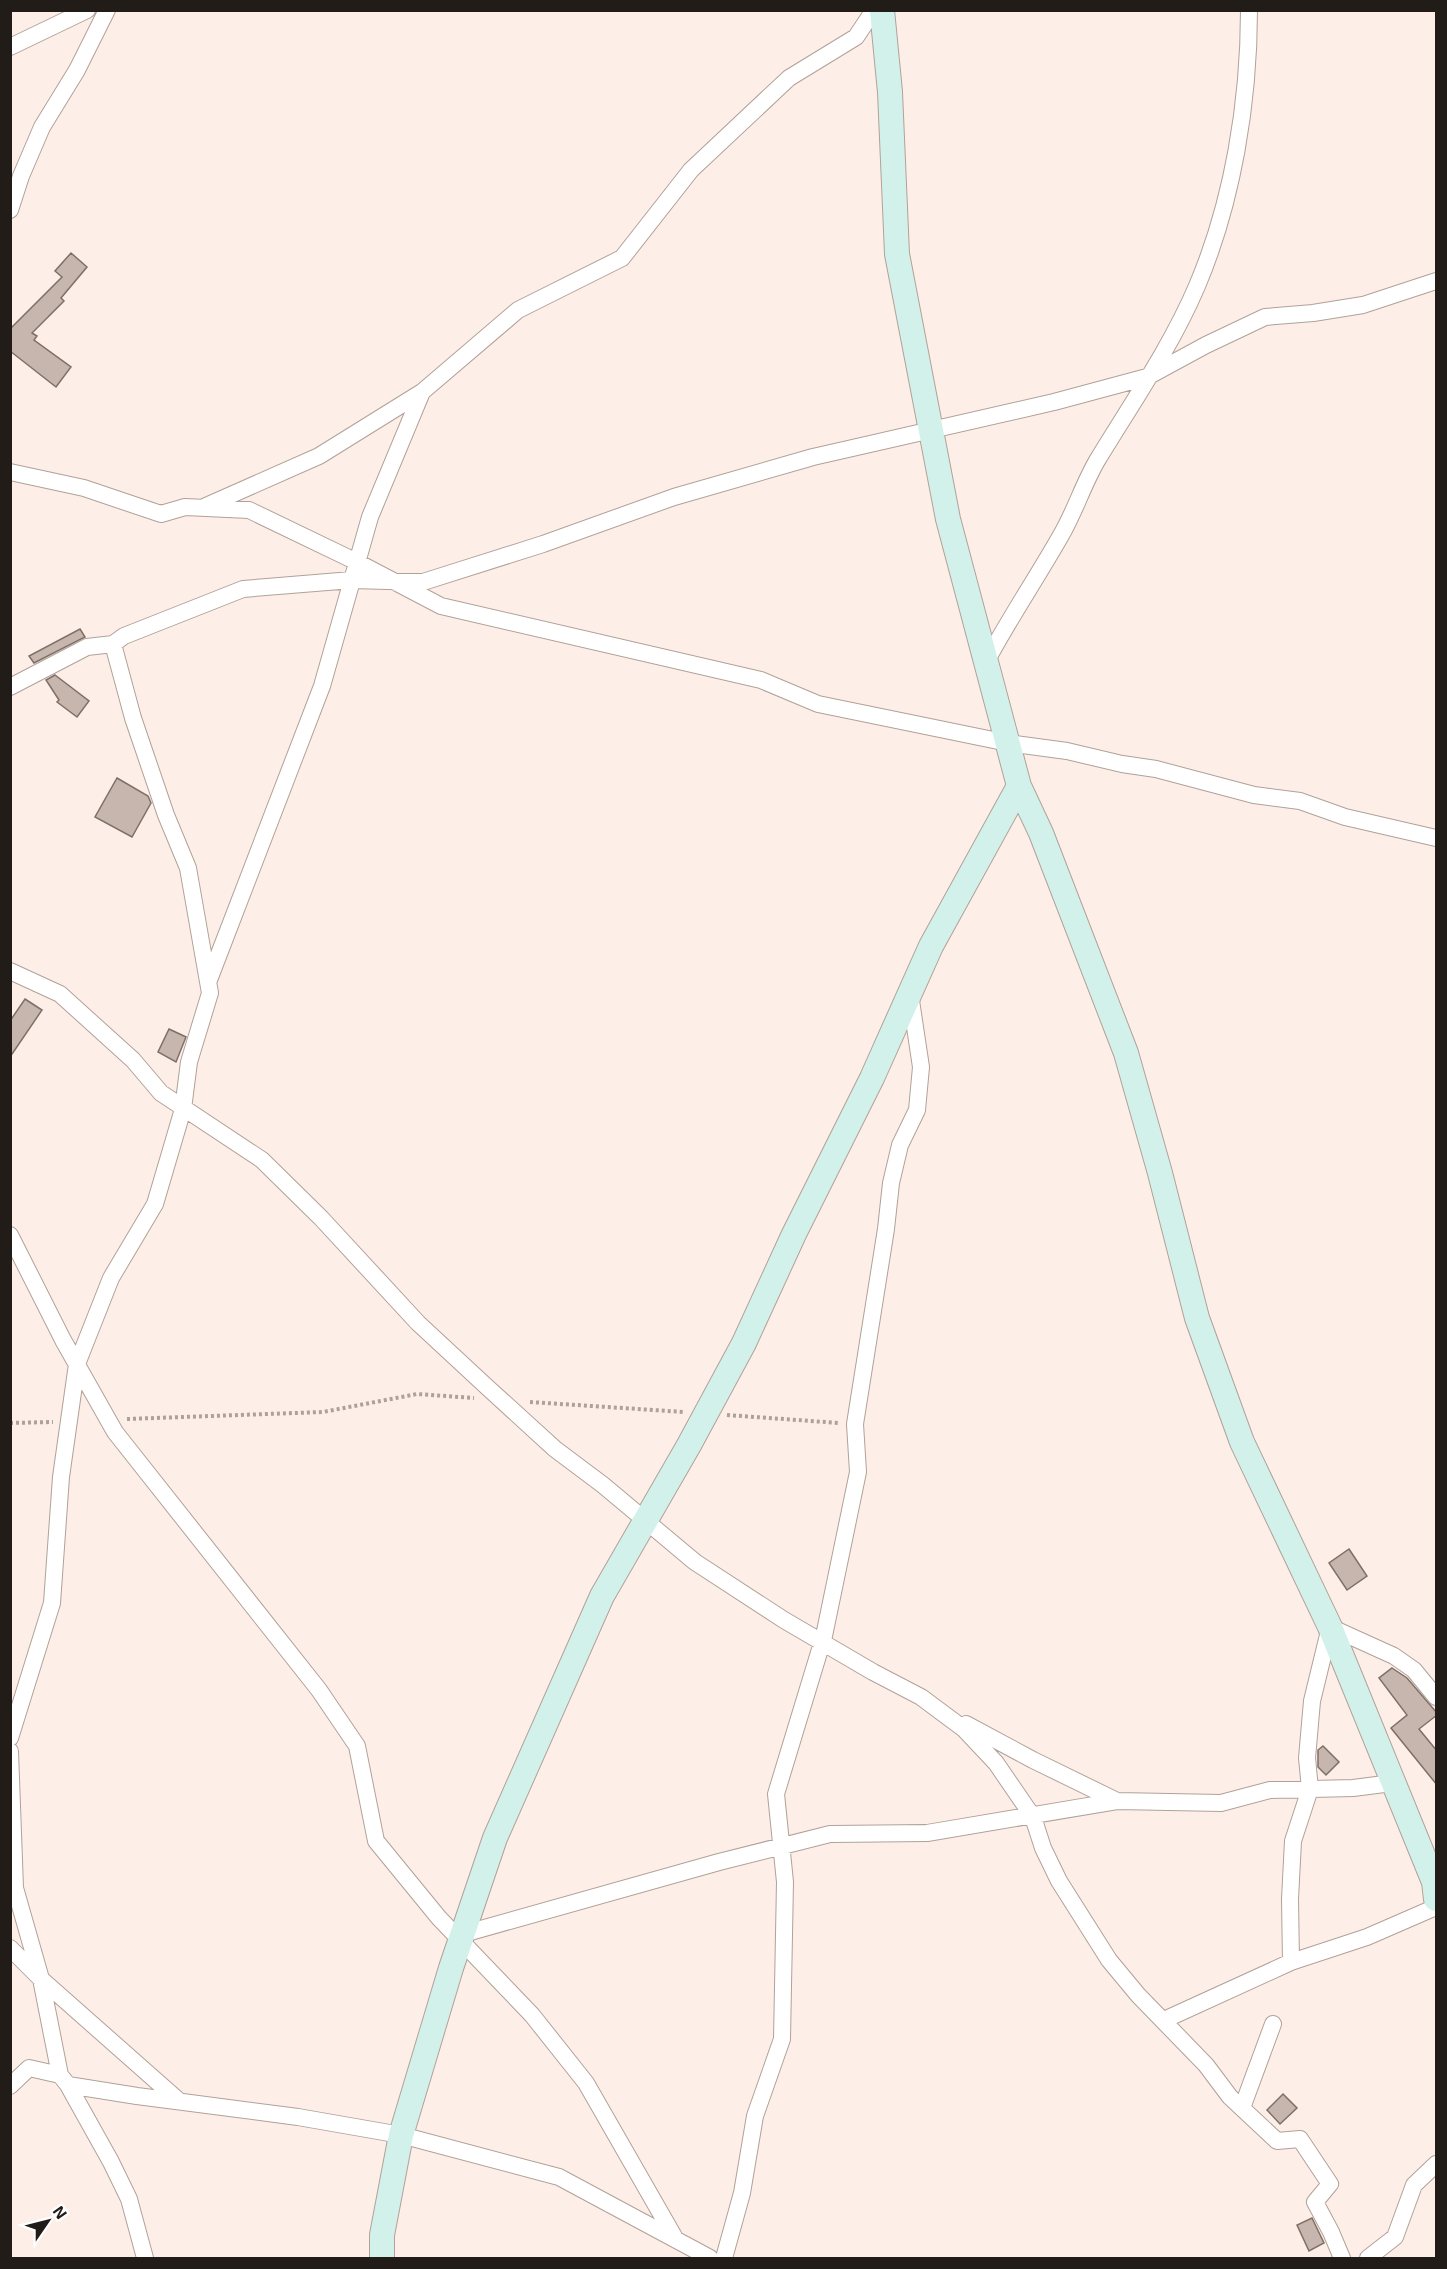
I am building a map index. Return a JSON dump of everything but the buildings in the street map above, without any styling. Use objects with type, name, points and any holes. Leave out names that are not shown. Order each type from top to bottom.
[{"type":"street","points":[[10,46],[87,10]]},
{"type":"street","points":[[10,210],[21,176],[42,128],[77,70],[107,10]]},
{"type":"street","points":[[203,508],[319,456],[422,392],[518,310],[622,258],[691,170],[789,78],[856,37],[874,10]]},
{"type":"street","points":[[882,10],[890,92],[897,254],[948,519],[1019,786],[1041,833],[1128,1061],[1197,1318],[1242,1442],[1330,1627],[1392,1783],[1436,1884]]},
{"type":"street","points":[[986,662],[1061,536],[1093,469],[1179,324],[1198,284],[1232,179],[1249,52],[1249,10]]},
{"type":"street","points":[[10,687],[87,647],[113,644],[124,636],[243,589],[352,580],[423,582],[543,544],[674,497],[813,457],[1054,402],[1147,377],[1265,317],[1313,313],[1363,305],[1437,281]]},
{"type":"street","points":[[208,981],[322,686],[370,518],[422,392]]},
{"type":"street","points":[[10,472],[84,488],[161,514],[184,507],[249,510],[441,606],[761,680],[818,704],[1008,743],[1156,769],[1254,795],[1300,801],[1345,817],[1437,838]]},
{"type":"street","points":[[10,1738],[52,1603],[61,1477],[76,1364],[111,1278],[155,1204],[183,1109],[189,1062],[210,993],[188,868],[166,815],[134,718],[113,644]]},
{"type":"street","points":[[382,2259],[382,2235],[401,2135],[495,1838],[602,1596],[744,1343],[794,1234],[872,1078],[931,946],[1019,786]]},
{"type":"street","points":[[10,971],[60,994],[133,1060],[161,1094],[262,1160],[321,1218],[418,1323],[555,1449],[603,1485],[695,1562],[784,1620],[931,1704],[1033,1760],[1117,1801]]},
{"type":"street","points":[[724,2259],[742,2193],[755,2116],[782,2039],[785,1882],[776,1794],[822,1641],[858,1472],[855,1424],[886,1229],[891,1183],[900,1145],[917,1110],[921,1067],[910,994]]},
{"type":"street","points":[[10,1235],[76,1364],[115,1432],[320,1690],[357,1746],[376,1841],[439,1918],[462,1937],[532,2015],[586,2083],[676,2240]]},
{"type":"street","points":[[1330,1627],[1394,1656],[1414,1670],[1437,1697]]},
{"type":"street","points":[[1291,1962],[1290,1899],[1293,1841],[1310,1789],[1307,1758],[1312,1701],[1330,1627]]},
{"type":"street","points":[[931,1704],[964,1729],[996,1763],[1032,1816],[1043,1848],[1059,1881],[1109,1960],[1138,1995],[1164,2020],[1242,2108],[1277,2141],[1300,2139],[1330,2184],[1315,2202],[1331,2232],[1339,2257]]},
{"type":"street","points":[[10,1751],[15,1888],[41,1979],[64,2080],[111,2162],[129,2199],[145,2259]]},
{"type":"street","points":[[462,1937],[830,1834],[927,1833],[1117,1801],[1221,1803],[1270,1790],[1353,1788],[1392,1783]]},
{"type":"street","points":[[1164,2020],[1291,1962],[1366,1937],[1437,1907]]},
{"type":"street","points":[[10,1948],[41,1979],[179,2101]]},
{"type":"street","points":[[1242,2108],[1274,2024]]},
{"type":"street","points":[[10,2086],[29,2068],[64,2080],[179,2101],[298,2116],[401,2135],[559,2177],[710,2259]]},
{"type":"street","points":[[1368,2259],[1395,2237],[1414,2185],[1437,2164]]},
{"type":"path","points":[[108,1420],[323,1412],[417,1394],[855,1424]]},
{"type":"path","points":[[10,1424],[68,1421]]}]
